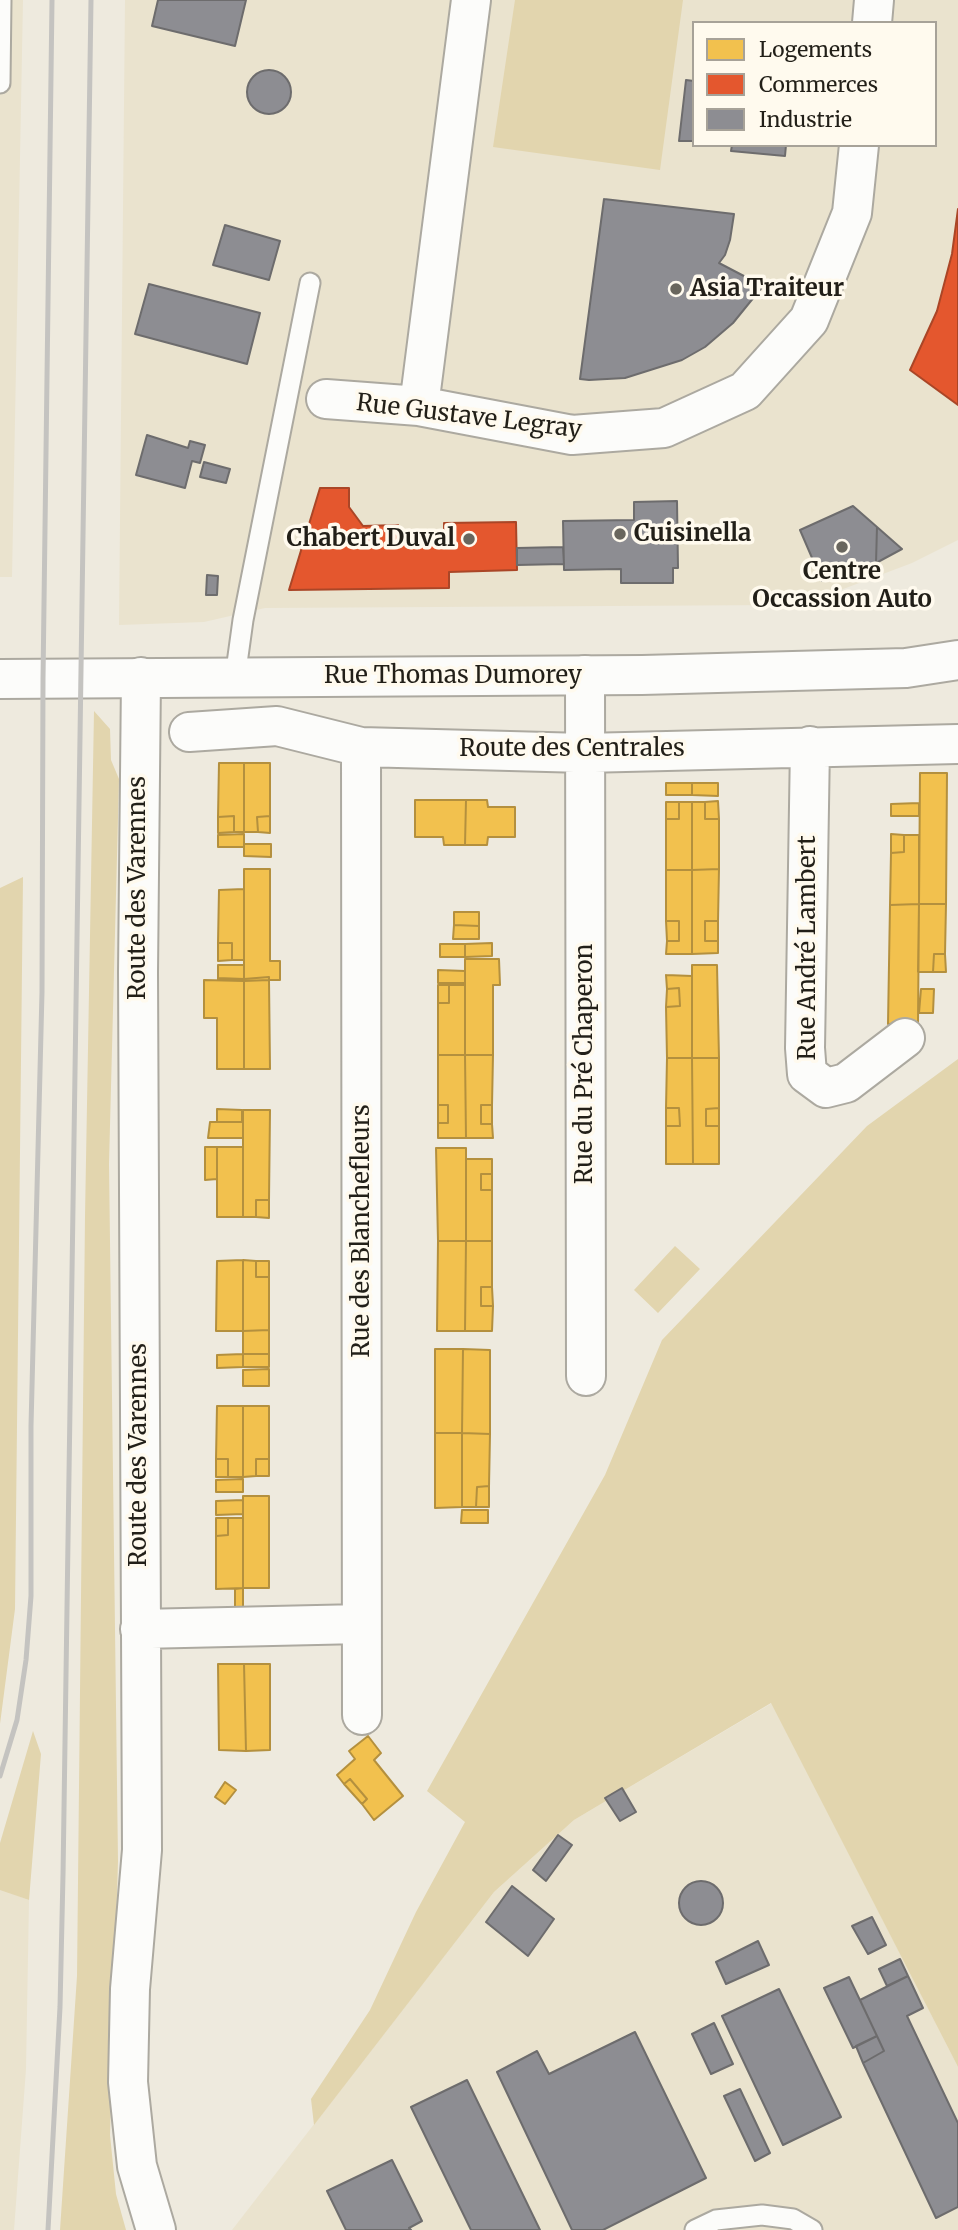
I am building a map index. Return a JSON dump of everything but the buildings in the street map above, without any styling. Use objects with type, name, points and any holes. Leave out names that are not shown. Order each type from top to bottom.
[{"type":"street","points":[[419,407],[471,0]]},
{"type":"street","points":[[872,21],[874,0]]},
{"type":"street","name":"Rue Gustave Legray","points":[[326,399],[419,407],[572,435],[664,428],[745,391],[809,320],[852,212],[859,147]]},
{"type":"street","points":[[906,668],[958,649]]},
{"type":"street","name":"Rue Thomas Dumorey","points":[[0,678],[585,675],[906,668],[958,660]]},
{"type":"street","name":"Rue Thomas Dumorey","points":[[906,668],[958,677]]},
{"type":"street","name":"Rue du Pré Chaperon","points":[[585,675],[586,1376]]},
{"type":"street","name":"Route des Varennes","points":[[141,677],[138,959],[142,1850],[130,1989],[128,2082],[137,2166],[156,2230]]},
{"type":"street","name":"Route des Centrales","points":[[189,732],[277,726],[361,747],[584,752],[958,744]]},
{"type":"street","name":"Rue André Lambert","points":[[810,746],[805,1048],[807,1074],[825,1088],[846,1083],[905,1038]]},
{"type":"street","name":"Rue des Blanchefleurs","points":[[361,747],[362,1715]]},
{"type":"street","points":[[140,1629],[361,1624]]},
{"type":"lane","points":[[0,83],[1,0]]},
{"type":"lane","points":[[235,678],[243,620],[310,283]]},
{"type":"lane","points":[[695,2230],[716,2221],[762,2216],[793,2219],[812,2230]]},
{"type":"shaded area","points":[[0,0],[23,0],[12,577],[0,577]]},
{"type":"shaded area","points":[[125,0],[958,0],[958,540],[912,563],[830,594],[781,605],[265,608],[204,622],[119,625]]},
{"type":"shaded area","points":[[515,0],[683,0],[660,170],[493,147]]},
{"type":"shaded area","points":[[94,711],[110,729],[111,760],[119,779],[109,1164],[118,1861],[110,2135],[116,2194],[126,2230],[60,2230],[77,1976],[85,1216]]},
{"type":"shaded area","points":[[23,877],[15,1609],[0,1724],[0,888]]},
{"type":"shaded area","points":[[958,1059],[958,2067],[771,1703],[574,1820],[494,1892],[314,2125],[311,2099],[370,2010],[416,1912],[465,1822],[427,1791],[605,1475],[662,1340],[867,1126]]},
{"type":"shaded area","points":[[675,1246],[700,1269],[658,1313],[634,1290]]},
{"type":"shaded area","points":[[772,1703],[958,2067],[958,2230],[232,2230],[494,1892],[574,1820]]},
{"type":"shaded area","points":[[33,1731],[41,1754],[29,1900],[0,1890],[0,1843]]},
{"type":"shaded area","points":[[0,1889],[29,1900],[26,2069],[14,2230],[0,2230]]},
{"type":"railway","points":[[0,1776],[17,1720],[26,1660],[31,1596],[31,1426],[42,992],[43,679],[52,0]]},
{"type":"railway","points":[[48,2230],[60,2007],[63,1875],[91,0]]},
{"type":"place","name":"Asia Traiteur","points":[[676,289]]},
{"type":"place","name":"Cuisinella","points":[[620,534]]},
{"type":"place","name":"Chabert Duval","points":[[469,539]]},
{"type":"place","name":"Centre Occassion Auto","points":[[842,547]]}]
